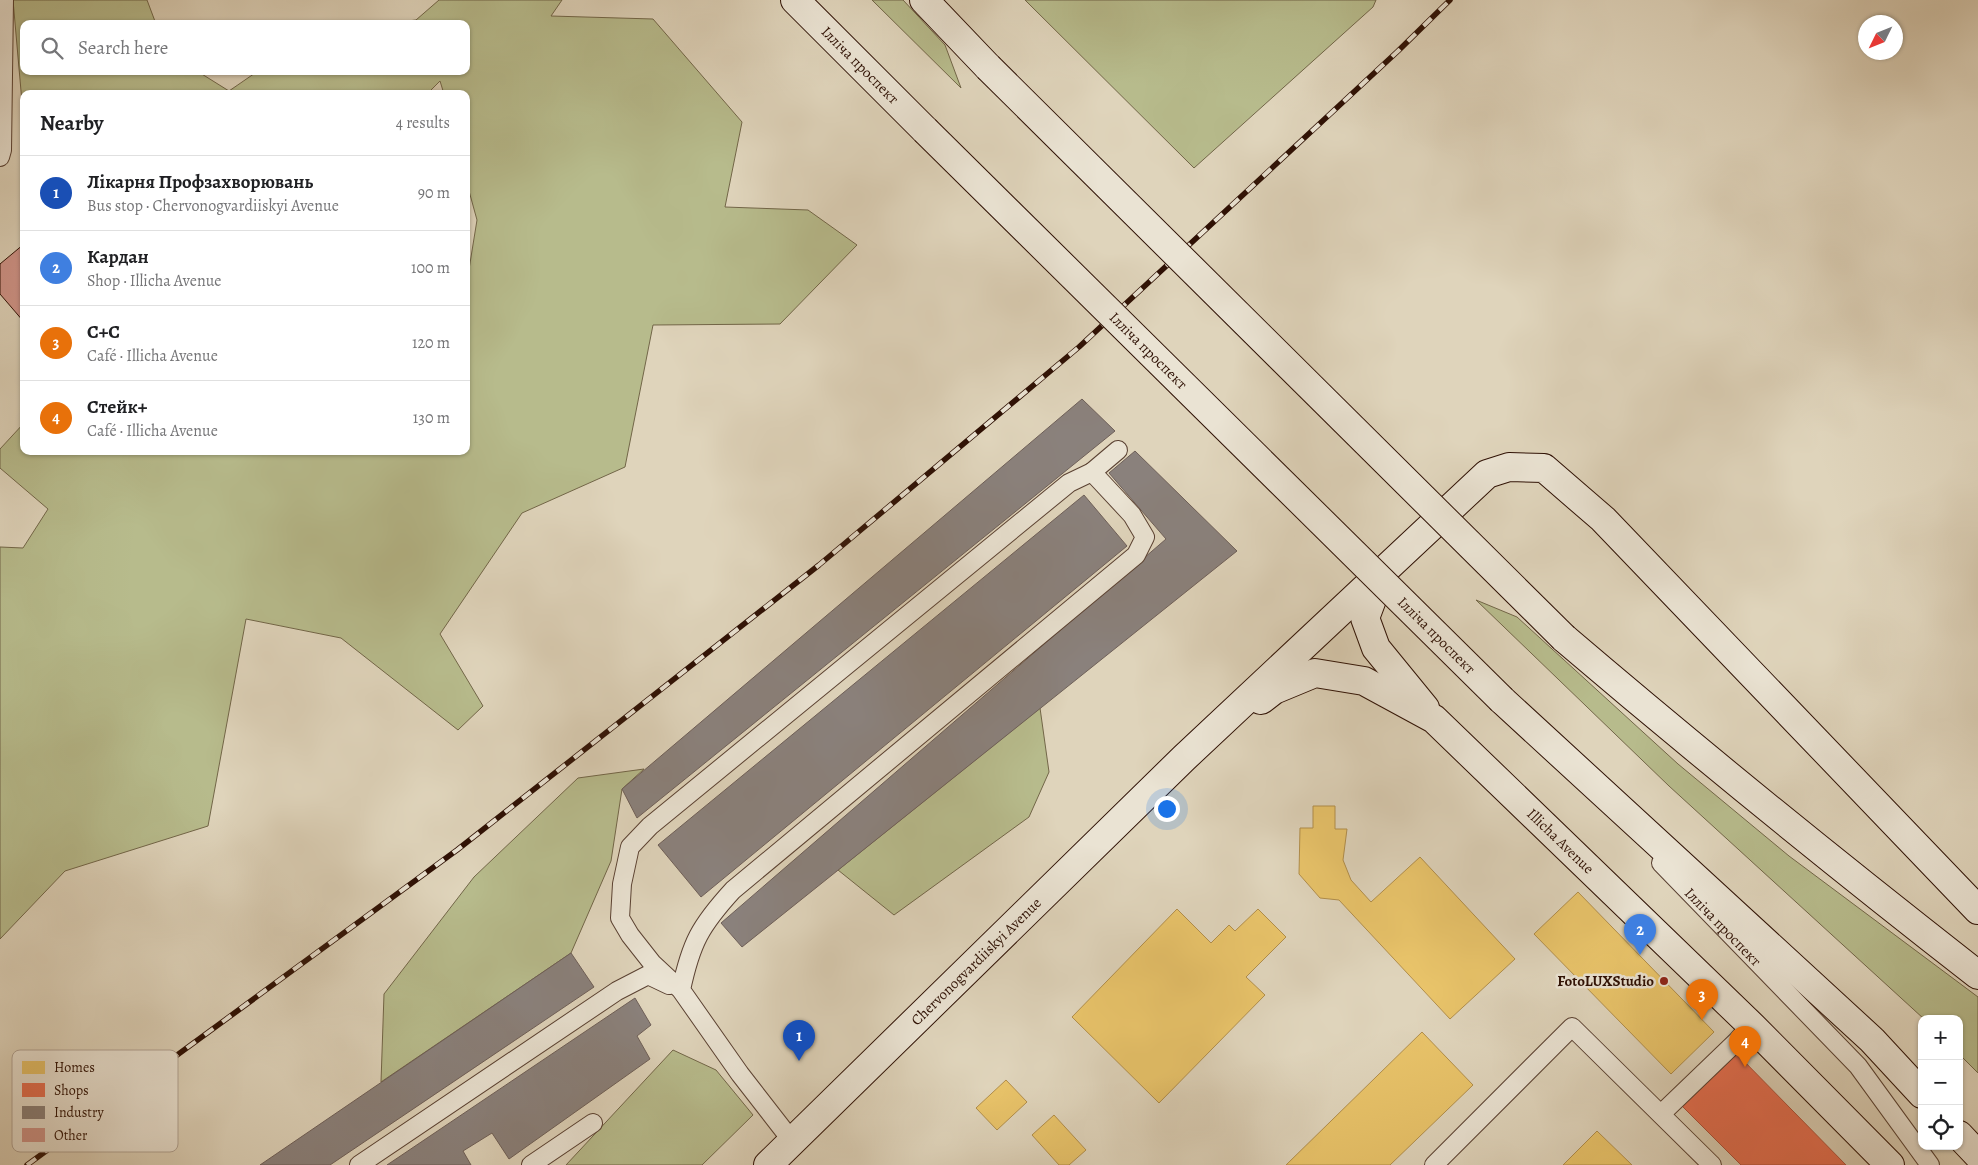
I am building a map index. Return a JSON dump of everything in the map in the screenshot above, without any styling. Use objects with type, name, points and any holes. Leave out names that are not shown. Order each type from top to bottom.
[{"type":"main road","name":"Ілліча проспект","points":[[795,0],[1502,700],[1872,1040],[1918,1090]]},
{"type":"main road","points":[[924,0],[988,67],[1564,638],[1695,749],[1978,975]]},
{"type":"main road","points":[[1184,758],[1487,474],[1509,467],[1544,468],[1603,519],[1978,910]]},
{"type":"main road","points":[[1383,572],[1365,618],[1376,648],[1434,719]]},
{"type":"main road","name":"Illicha Avenue","points":[[1184,758],[1274,690],[1315,673],[1364,681],[1434,719],[1751,1025],[1890,1165]]},
{"type":"main road","name":"Chervonogvardiiskyi Avenue","points":[[768,1165],[1184,758]]},
{"type":"main road","points":[[1872,1040],[1918,1079]]},
{"type":"main road","points":[[1963,1116],[1978,1129]]},
{"type":"main road","points":[[1963,1138],[1978,1155]]},
{"type":"lane","points":[[0,157],[2,150],[4,0]]},
{"type":"lane","points":[[792,1141],[740,1074],[681,990],[652,963],[630,935],[620,918],[622,884],[630,847],[650,826],[1069,483],[1092,472],[1118,450]]},
{"type":"lane","points":[[681,990],[689,956],[708,918],[734,890],[1136,555],[1144,537],[1132,515],[1092,472]]},
{"type":"lane","name":"Ілліча проспект","points":[[1502,700],[1858,1066],[1930,1165]]},
{"type":"lane","points":[[360,1165],[617,991],[648,975],[681,990]]},
{"type":"lane","points":[[1661,1114],[1737,1041],[1751,1025]]},
{"type":"lane","points":[[1434,1165],[1572,1027],[1712,1165]]},
{"type":"lane","points":[[530,1165],[592,1123]]},
{"type":"green space","points":[[13,0],[147,0],[154,20],[20,20],[20,75],[203,75],[227,90],[21,90]]},
{"type":"green space","points":[[439,0],[562,0],[551,16],[653,19],[742,122],[725,207],[808,210],[857,245],[780,324],[653,325],[625,467],[522,513],[440,634],[483,706],[458,730],[341,638],[246,619],[208,826],[65,871],[0,939],[0,547],[23,548],[48,509],[0,468],[0,449],[20,427],[20,455],[470,455],[470,263],[477,220],[470,195],[470,90],[443,90],[440,81],[431,90],[230,90],[252,75],[470,75],[470,20],[416,20]]},
{"type":"green space","points":[[872,0],[903,0],[945,45],[961,88]]},
{"type":"green space","points":[[1025,0],[1376,0],[1373,7],[1194,168]]},
{"type":"green space","points":[[1476,600],[1517,617],[1678,764],[1789,856],[1978,997],[1978,1073],[1963,1058],[1963,1015],[1920,1015],[1669,786]]},
{"type":"green space","points":[[1040,708],[1049,772],[1029,817],[894,915],[838,870]]},
{"type":"green space","points":[[644,769],[622,789],[611,861],[571,953],[381,1082],[384,994],[474,877],[578,778]]},
{"type":"green space","points":[[673,1050],[716,1070],[753,1115],[702,1165],[566,1165]]},
{"type":"building: Homes","points":[[1313,806],[1335,806],[1335,829],[1347,829],[1343,860],[1351,880],[1371,902],[1420,857],[1515,959],[1450,1019],[1339,900],[1320,898],[1299,874],[1300,828],[1313,828]]},
{"type":"building: Homes","points":[[1578,892],[1714,1032],[1671,1074],[1534,934]]},
{"type":"building: Homes","points":[[1177,909],[1211,943],[1229,925],[1235,931],[1258,909],[1286,937],[1246,977],[1265,995],[1159,1103],[1072,1017]]},
{"type":"building: Homes","points":[[1422,1032],[1473,1085],[1390,1165],[1286,1165]]},
{"type":"building: Homes","points":[[1006,1080],[1027,1102],[997,1130],[976,1108]]},
{"type":"building: Homes","points":[[1054,1115],[1086,1150],[1069,1165],[1059,1165],[1032,1135]]},
{"type":"building: Homes","points":[[1597,1131],[1632,1165],[1563,1165]]},
{"type":"building: Shops","points":[[1736,1053],[1846,1165],[1741,1165],[1682,1106]]},
{"type":"building: Industry","points":[[1082,399],[1115,431],[637,818],[622,789]]},
{"type":"building: Industry","points":[[1135,451],[1237,551],[742,947],[721,923],[1166,539],[1109,473]]},
{"type":"building: Industry","points":[[1084,495],[1127,546],[701,897],[658,845]]},
{"type":"building: Industry","points":[[571,953],[594,987],[330,1165],[260,1165]]},
{"type":"building: Industry","points":[[635,998],[651,1025],[637,1036],[650,1059],[509,1159],[492,1133],[463,1151],[471,1165],[387,1165]]},
{"type":"building: Other","points":[[20,247],[20,317],[0,294],[0,264]]},
{"type":"railway","points":[[178,1054],[457,850],[819,565],[1079,347],[1398,51],[1450,0]]},
{"type":"railway","points":[[27,1165],[45,1152]]},
{"type":"place","name":"Кардан","points":[[1640,955]]},
{"type":"place","name":"FotoLUXStudio","points":[[1664,981]]},
{"type":"place","name":"C+C","points":[[1702,1020]]},
{"type":"place","name":"Лікарня Профзахворювань","points":[[799,1061]]},
{"type":"place","name":"Стейк+","points":[[1745,1067]]}]
